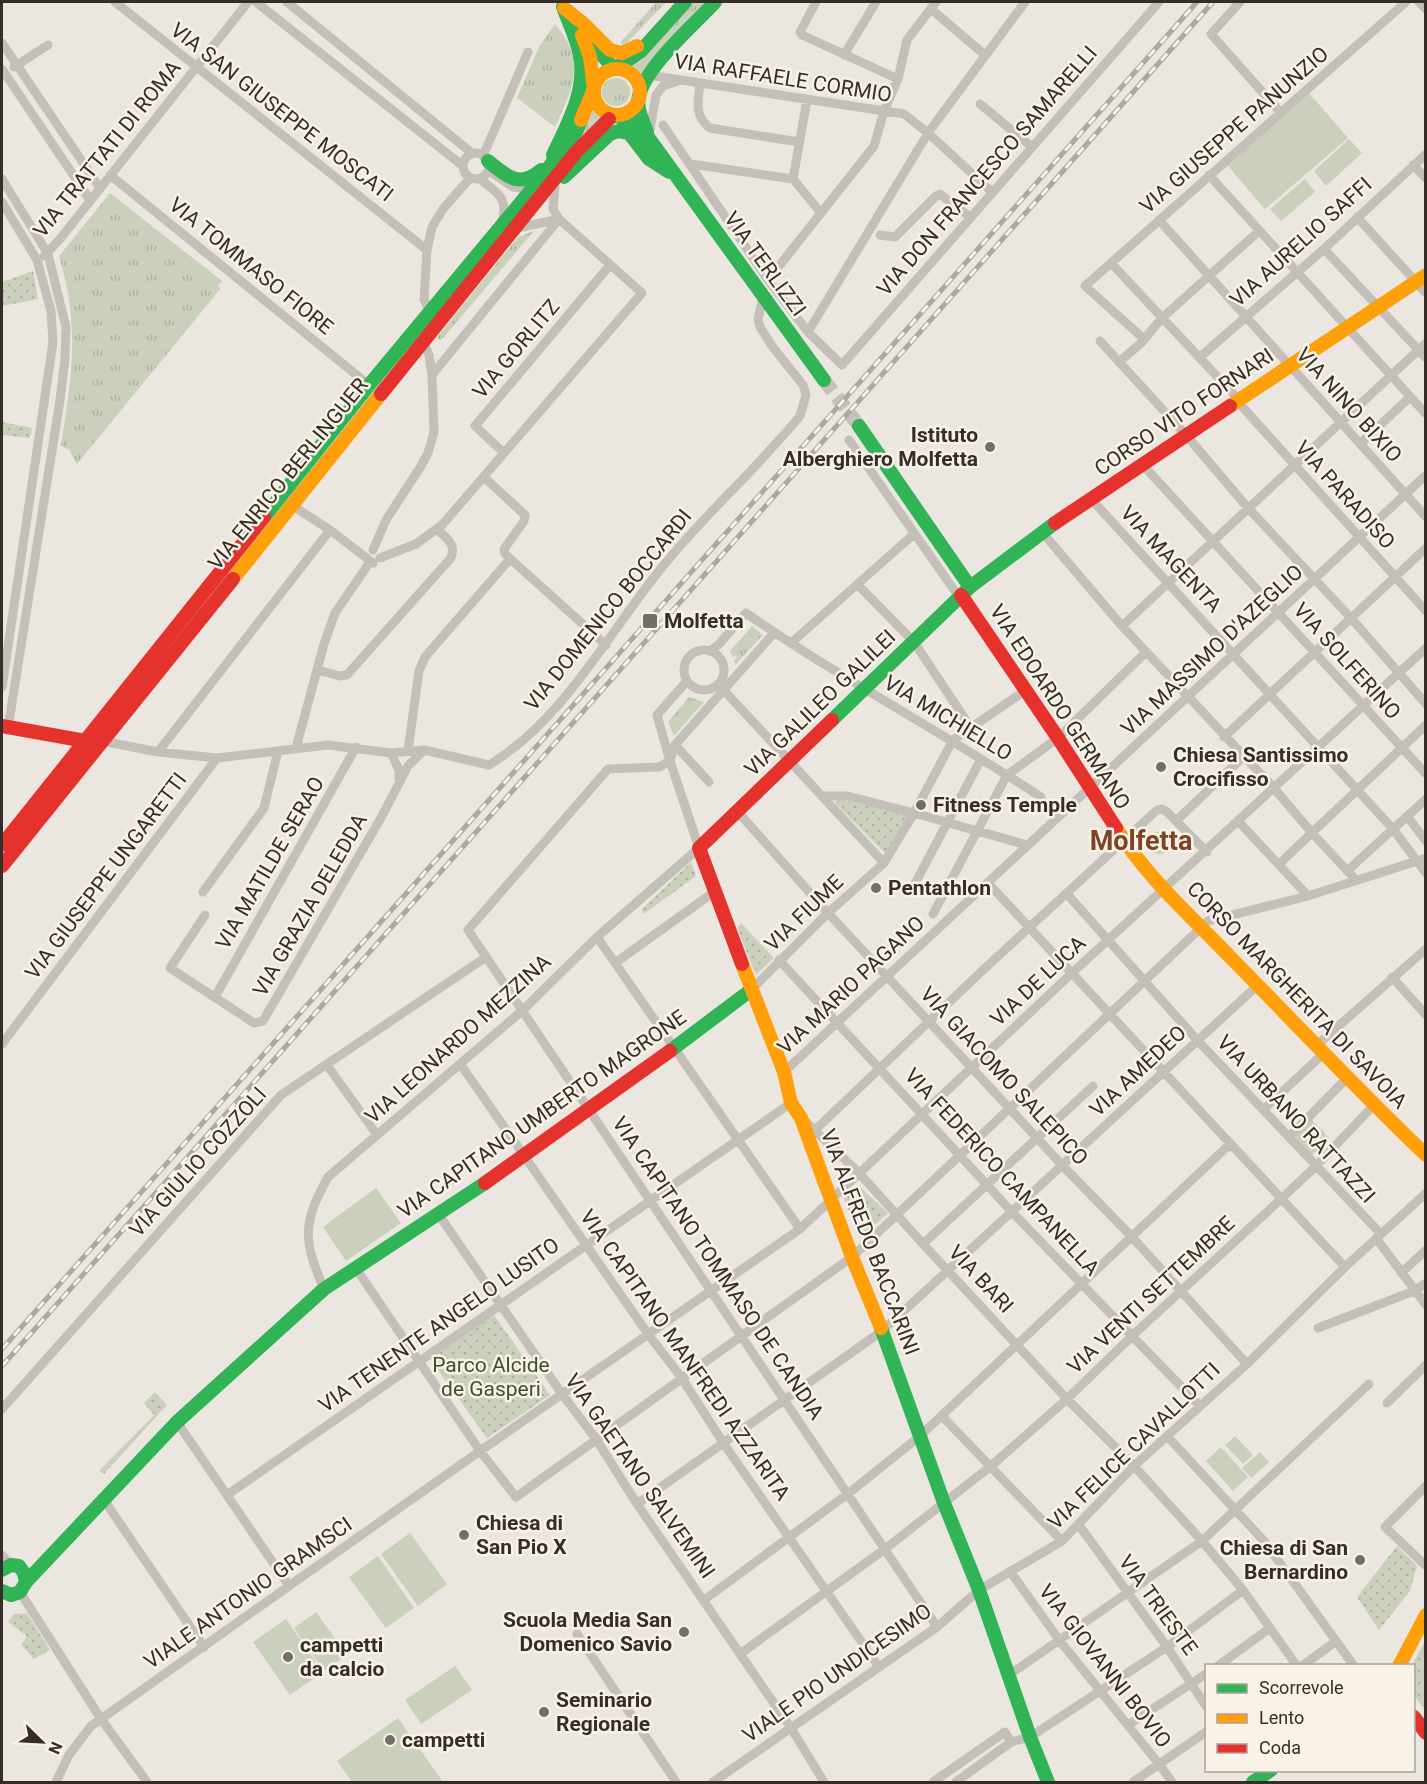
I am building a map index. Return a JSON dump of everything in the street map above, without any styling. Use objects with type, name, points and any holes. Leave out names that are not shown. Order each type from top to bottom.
[{"type":"street","name":"VIA SAN GIUSEPPE MOSCATI","points":[[115,2],[427,250]]},
{"type":"street","name":"VIA TRATTATI DI ROMA","points":[[37,260],[48,254],[248,2]]},
{"type":"street","points":[[256,2],[463,166],[465,172],[501,196],[504,202],[506,229],[559,219]]},
{"type":"street","points":[[287,2],[483,160],[513,187],[532,189]]},
{"type":"street","points":[[594,88],[603,73],[615,69],[641,51],[685,2]]},
{"type":"street","points":[[582,35],[590,57],[594,96],[601,108],[614,115],[630,110],[638,101],[648,75],[715,2]]},
{"type":"street","points":[[816,2],[800,32],[812,40],[898,79]]},
{"type":"street","points":[[844,55],[876,2]]},
{"type":"street","name":"VIA DON FRANCESCO SAMARELLI","points":[[808,332],[842,365],[1159,2]]},
{"type":"street","points":[[1240,2],[1211,34],[1281,113]]},
{"type":"street","name":"VIA GIUSEPPE PANUNZIO","points":[[1144,339],[1085,286],[1406,2]]},
{"type":"street","points":[[1419,2],[1425,9]]},
{"type":"street","points":[[463,166],[466,158],[483,160],[509,177],[528,180],[537,175],[552,155],[579,90],[582,72],[581,57],[561,4]]},
{"type":"street","points":[[561,4],[590,29],[604,47],[612,52],[621,53],[634,49],[660,31]]},
{"type":"street","points":[[561,4],[582,35],[615,69],[623,70],[636,80],[639,96]]},
{"type":"street","points":[[663,125],[768,280],[808,332],[928,133],[985,56],[1019,4]]},
{"type":"street","points":[[768,280],[874,146],[884,111],[898,79],[907,40],[933,5],[985,56]]},
{"type":"street","points":[[2,43],[100,188]]},
{"type":"street","points":[[48,45],[2,72],[90,200]]},
{"type":"street","points":[[430,313],[424,299],[427,250],[432,226],[443,209],[475,178],[486,175],[483,160],[528,52]]},
{"type":"street","points":[[356,82],[368,67]]},
{"type":"street","name":"VIA RAFFAELE CORMIO","points":[[648,75],[904,114],[992,192]]},
{"type":"street","points":[[648,137],[656,95],[663,86],[680,81]]},
{"type":"street","points":[[700,84],[697,103],[699,115],[710,128],[800,142]]},
{"type":"street","name":"VIA ENRICO BERLINGUER","points":[[2,866],[423,341],[506,229],[532,189],[576,132],[594,88]]},
{"type":"street","name":"VIA TERLIZZI","points":[[639,96],[640,114],[648,137]]},
{"type":"street","points":[[793,179],[807,100]]},
{"type":"street","points":[[980,104],[1032,147]]},
{"type":"street","name":"VIA ENRICO BERLINGUER","points":[[2,845],[79,741],[369,385],[506,229],[529,208],[576,152],[614,115]]},
{"type":"street","name":"VIA TERLIZZI","points":[[614,115],[633,122],[648,137],[824,380]]},
{"type":"street","name":"VIA TERLIZZI","points":[[529,208],[610,134],[619,131],[627,132],[634,137],[650,160],[673,174]]},
{"type":"street","name":"VIA AURELIO SAFFI","points":[[1200,357],[1324,249],[1425,154]]},
{"type":"street","points":[[691,164],[793,179],[821,213]]},
{"type":"street","points":[[1413,165],[1425,178]]},
{"type":"street","name":"VIA TOMMASO FIORE","points":[[110,175],[369,385]]},
{"type":"street","points":[[1209,175],[1425,414]]},
{"type":"street","points":[[2,179],[48,254],[66,327],[61,391],[46,496],[5,727],[79,741],[102,741],[158,752],[217,758],[328,745],[392,753],[424,750]]},
{"type":"street","points":[[370,557],[379,552],[380,558],[416,544],[437,529],[642,293],[559,219],[554,209],[555,185]]},
{"type":"street","points":[[880,236],[895,237],[940,194],[970,217]]},
{"type":"street","points":[[2,202],[37,260],[51,311],[53,342],[2,687]]},
{"type":"street","points":[[1358,217],[1420,279],[1425,293]]},
{"type":"street","points":[[432,375],[559,219]]},
{"type":"street","name":"VIA NINO BIXIO","points":[[1159,220],[1425,517]]},
{"type":"street","points":[[1119,362],[1144,339],[1162,318],[1259,231]]},
{"type":"street","points":[[1324,249],[1378,307],[1422,346],[1425,358]]},
{"type":"street","name":"VIA PARADISO","points":[[1111,263],[1200,357],[1293,465],[1425,611]]},
{"type":"street","name":"VIA GORLITZ","points":[[504,453],[475,426],[610,265]]},
{"type":"street","name":"CORSO VITO FORNARI","points":[[963,593],[1042,532],[1420,279]]},
{"type":"street","name":"VIA DOMENICO BOCCARDI","points":[[424,750],[489,765],[505,755],[542,721],[606,645],[667,561],[800,416],[806,395],[803,385],[760,327],[758,319],[764,297]]},
{"type":"street","points":[[296,748],[335,613],[370,557],[386,520],[428,453],[434,432],[432,375],[429,355],[423,341]]},
{"type":"street","points":[[1100,342],[1186,435],[1248,508],[1400,672],[1425,704]]},
{"type":"street","points":[[1122,626],[1422,346]]},
{"type":"street","points":[[47,389],[61,391]]},
{"type":"street","points":[[1360,444],[1410,397]]},
{"type":"street","name":"VIA EDOARDO GERMANO","points":[[859,426],[1089,789],[1124,841],[1165,889]]},
{"type":"street","name":"VIA EDOARDO GERMANO","points":[[849,440],[914,534],[963,593]]},
{"type":"street","name":"VIA SOLFERINO","points":[[1143,465],[1425,774]]},
{"type":"street","name":"VIA MASSIMO D'AZEGLIO","points":[[943,925],[1028,845],[1059,809],[1089,789],[1425,475]]},
{"type":"street","points":[[408,751],[418,679],[425,657],[507,555],[524,521],[525,515],[484,477]]},
{"type":"street","points":[[31,494],[46,496]]},
{"type":"street","name":"VIA MAGENTA","points":[[1092,500],[1421,859],[1425,873]]},
{"type":"street","points":[[290,504],[370,557]]},
{"type":"street","points":[[317,670],[340,676],[347,675],[450,559],[454,551],[453,546],[437,529]]},
{"type":"street","points":[[158,752],[330,530]]},
{"type":"street","points":[[1042,532],[1122,626],[1356,880]]},
{"type":"street","points":[[791,643],[914,534]]},
{"type":"street","points":[[1224,737],[1425,548]]},
{"type":"street","points":[[507,555],[606,645]]},
{"type":"street","points":[[858,585],[914,642],[971,728]]},
{"type":"street","name":"VIA GALILEO GALILEI","points":[[699,848],[963,593]]},
{"type":"street","points":[[15,600],[28,602]]},
{"type":"street","name":"VIA MICHIELLO","points":[[711,651],[746,613],[865,690],[953,740],[1041,797]]},
{"type":"street","points":[[670,761],[675,745],[721,687],[774,633]]},
{"type":"street","name":"VIA DE LUCA","points":[[648,1334],[800,1229],[1072,973],[1207,852],[1425,648]]},
{"type":"street","points":[[701,650],[717,654],[723,664],[721,687],[699,690],[687,681],[684,668],[690,656],[701,650]]},
{"type":"street","points":[[933,914],[1007,775],[1058,738],[1146,652]]},
{"type":"street","name":"VIA ALFREDO BACCARINI","points":[[687,681],[657,716],[670,761],[714,892],[784,1072],[791,1103],[801,1118],[882,1331],[1048,1782]]},
{"type":"street","points":[[721,687],[884,862]]},
{"type":"street","points":[[953,740],[1026,690]]},
{"type":"street","points":[[1279,864],[1425,725]]},
{"type":"street","name":"VIA FIUME","points":[[751,990],[779,960],[884,862],[914,813],[953,740]]},
{"type":"street","points":[[675,745],[709,782]]},
{"type":"street","name":"VIA MATILDE SERAO","points":[[215,997],[356,747]]},
{"type":"street","name":"VIA GRAZIA DELEDDA","points":[[205,915],[170,968],[254,1023],[263,1021],[382,816],[399,780],[408,766],[424,750]]},
{"type":"street","points":[[203,892],[264,808],[278,751]]},
{"type":"street","points":[[392,753],[399,770],[399,780]]},
{"type":"street","points":[[1176,821],[1244,756]]},
{"type":"street","name":"VIA GIUSEPPE UNGARETTI","points":[[2,1044],[217,758]]},
{"type":"street","points":[[911,891],[981,759]]},
{"type":"street","name":"VIA CAPITANO TOMMASO DE CANDIA","points":[[670,761],[659,767],[608,770],[468,930],[740,1336],[849,1492],[937,1626]]},
{"type":"street","points":[[822,796],[848,796],[1028,845]]},
{"type":"street","points":[[1347,871],[1425,799]]},
{"type":"street","points":[[814,1131],[880,1067],[1161,809],[1166,811],[1207,852]]},
{"type":"street","name":"VIA GIACOMO SALEPICO","points":[[737,811],[929,1023],[1132,1237],[1247,1364]]},
{"type":"street","points":[[1407,816],[1425,841]]},
{"type":"street","points":[[1239,822],[1308,896]]},
{"type":"street","name":"VIA LEONARDO MEZZINA","points":[[324,1288],[308,1243],[313,1204],[328,1177],[461,1065],[523,1010],[597,937],[699,848]]},
{"type":"street","points":[[355,1267],[480,1451],[516,1497],[852,1257],[1208,921],[1308,896],[1421,859]]},
{"type":"street","points":[[988,883],[1346,1267]]},
{"type":"street","name":"CORSO MARGHERITA DI SAVOIA","points":[[1165,889],[1374,1105],[1423,1148]]},
{"type":"street","points":[[615,963],[714,892]]},
{"type":"street","name":"VIA URBANO RATTAZZI","points":[[1067,894],[1198,1041],[1379,1236],[1401,1273],[1425,1305]]},
{"type":"street","name":"VIA MARIO PAGANO","points":[[784,1072],[943,925]]},
{"type":"street","points":[[597,937],[800,1229]]},
{"type":"street","points":[[1263,1110],[1392,977],[1425,949]]},
{"type":"street","name":"VIA GIULIO COZZOLI","points":[[2,1409],[281,1095],[486,957]]},
{"type":"street","name":"VIA FEDERICO CAMPANELLA","points":[[779,960],[1012,1212],[1200,1406]]},
{"type":"street","points":[[1392,977],[1425,1015]]},
{"type":"street","name":"VIA AMEDEO","points":[[638,1504],[882,1331],[1259,984]]},
{"type":"street","name":"VIA CAPITANO UMBERTO MAGRONE","points":[[2,1608],[15,1590],[177,1422],[324,1288],[438,1215],[524,1156],[675,1048],[751,990]]},
{"type":"street","points":[[327,1065],[377,1135]]},
{"type":"street","name":"VIA CAPITANO MANFREDI AZZARITA","points":[[461,1065],[648,1334],[681,1377],[879,1667]]},
{"type":"street","points":[[1289,1137],[1348,1077]]},
{"type":"street","points":[[922,1244],[1093,1086]]},
{"type":"street","name":"VIA TENENTE ANGELO LUSITO","points":[[226,1495],[791,1103]]},
{"type":"street","name":"VIA VENTI SETTEMBRE","points":[[740,1654],[885,1549],[991,1466],[1068,1399],[1131,1337],[1315,1167],[1374,1105]]},
{"type":"street","name":"VIA BARI","points":[[801,1118],[860,1174],[922,1244],[1202,1540],[1243,1590],[1296,1664]]},
{"type":"street","points":[[704,1600],[920,1436],[1230,1144]]},
{"type":"street","name":"VIA FELICE CAVALLOTTI","points":[[979,1590],[1062,1541],[1134,1466],[1247,1364],[1425,1193]]},
{"type":"street","name":"VIA GAETANO SALVEMINI","points":[[438,1215],[562,1394],[596,1439],[791,1728],[824,1782]]},
{"type":"street","points":[[1401,1273],[1425,1250]]},
{"type":"street","points":[[1318,1328],[1414,1292],[1425,1283]]},
{"type":"street","name":"VIALE ANTONIO GRAMSCI","points":[[56,1782],[69,1755],[91,1726],[648,1334]]},
{"type":"street","points":[[1387,1403],[1425,1365]]},
{"type":"street","points":[[1009,1675],[1202,1540],[1236,1511],[1369,1384]]},
{"type":"street","points":[[942,1416],[1062,1541]]},
{"type":"street","points":[[177,1422],[290,1586]]},
{"type":"street","points":[[1167,1436],[1264,1541],[1335,1642],[1353,1664]]},
{"type":"street","points":[[1425,1486],[1385,1527],[1425,1566]]},
{"type":"street","points":[[104,1500],[204,1647]]},
{"type":"street","name":"VIA TRIESTE","points":[[1079,1525],[1167,1647],[1205,1704]]},
{"type":"street","points":[[8,1564],[46,1559]]},
{"type":"street","points":[[8,1564],[24,1574],[15,1590],[101,1719],[147,1782]]},
{"type":"street","name":"VIA GIOVANNI BOVIO","points":[[1010,1571],[1060,1641],[1172,1782]]},
{"type":"street","name":"VIALE PIO UNDICESIMO","points":[[714,1782],[725,1779],[791,1728],[937,1626],[979,1590]]},
{"type":"street","points":[[956,1782],[1011,1742],[1030,1737],[1167,1647],[1243,1590]]},
{"type":"street","points":[[1400,1664],[1425,1615]]},
{"type":"street","points":[[1219,1664],[1270,1628]]},
{"type":"street","points":[[577,1634],[676,1782]]},
{"type":"street","points":[[1303,1664],[1335,1642]]},
{"type":"street","points":[[1128,1725],[1205,1675]]},
{"type":"street","points":[[1415,1720],[1425,1733]]},
{"type":"street","points":[[933,1782],[1005,1732],[1011,1742]]},
{"type":"street","points":[[1133,1782],[1205,1733]]},
{"type":"green space","points":[[656,2],[666,2],[624,46],[620,43]]},
{"type":"green space","points":[[691,2],[705,2],[652,61],[643,79],[635,70],[626,66]]},
{"type":"green space","points":[[555,24],[571,50],[574,75],[567,100],[555,127],[517,98],[539,47]]},
{"type":"green space","points":[[616,78],[626,82],[630,92],[626,102],[616,106],[606,102],[602,92],[606,82]]},
{"type":"green space","points":[[1309,93],[1348,138],[1265,209],[1227,165]]},
{"type":"green space","points":[[592,107],[604,118],[576,144],[113,717],[111,715]]},
{"type":"green space","points":[[1349,139],[1362,153],[1326,186],[1314,171]]},
{"type":"green space","points":[[1305,179],[1315,192],[1281,221],[1270,209]]},
{"type":"green space","points":[[110,193],[222,281],[218,286],[221,288],[77,464],[69,450],[61,446],[71,373],[72,329],[66,282],[59,256]]},
{"type":"green space","points":[[534,231],[440,340],[437,337],[518,237]]},
{"type":"green space","points":[[33,271],[38,299],[2,306],[2,282]]},
{"type":"green space","points":[[2,422],[32,428],[30,438],[2,435]]},
{"type":"green space","points":[[752,626],[763,635],[735,665],[736,655],[733,657],[730,651]]},
{"type":"green space","points":[[689,697],[704,702],[674,736],[668,722]]},
{"type":"green space","points":[[839,799],[910,815],[885,853],[835,803]]},
{"type":"green space","points":[[1159,832],[1167,835],[1170,843],[1167,851],[1159,854],[1151,851],[1148,843],[1151,835]]},
{"type":"green space","points":[[691,862],[696,876],[644,914],[641,910]]},
{"type":"green space","points":[[741,923],[774,958],[756,975],[737,928]]},
{"type":"green space","points":[[1311,1119],[1329,1138],[1312,1155],[1294,1136]]},
{"type":"green space","points":[[859,1186],[888,1213],[859,1238],[844,1199]]},
{"type":"green space","points":[[376,1188],[401,1223],[346,1261],[323,1227]]},
{"type":"green space","name":"Parco Alcide de Gasperi","points":[[494,1315],[550,1395],[487,1438],[430,1359]]},
{"type":"green space","points":[[155,1392],[167,1405],[104,1474],[99,1471],[154,1415],[144,1403]]},
{"type":"green space","points":[[1235,1436],[1253,1455],[1243,1464],[1225,1445]]},
{"type":"green space","points":[[1221,1447],[1248,1477],[1233,1491],[1206,1461]]},
{"type":"green space","points":[[1260,1452],[1269,1462],[1251,1478],[1242,1468]]},
{"type":"green space","name":"campetti da calcio","points":[[410,1533],[447,1584],[418,1606],[381,1554]]},
{"type":"green space","points":[[1397,1546],[1417,1566],[1410,1591],[1379,1630],[1357,1597]]},
{"type":"green space","points":[[378,1556],[414,1608],[386,1628],[349,1577]]},
{"type":"green space","points":[[316,1612],[347,1655],[324,1671],[294,1628]]},
{"type":"green space","points":[[27,1613],[50,1650],[34,1659],[21,1645],[27,1636],[8,1622],[14,1614]]},
{"type":"green space","name":"campetti da calcio","points":[[286,1619],[323,1672],[290,1695],[253,1642]]},
{"type":"green space","points":[[1425,1641],[1425,1711],[1415,1696],[1415,1664],[1413,1664]]},
{"type":"green space","points":[[455,1666],[472,1690],[421,1724],[405,1700]]},
{"type":"green space","name":"campetti","points":[[398,1718],[443,1782],[352,1782],[337,1761]]},
{"type":"tunnel","points":[[824,380],[859,426]]},
{"type":"railway","points":[[2,1349],[1197,2]]},
{"type":"railway","points":[[2,1366],[1213,2]]},
{"type":"traffic: fast","points":[[587,40],[615,69],[641,51],[685,2]]},
{"type":"traffic: fast","points":[[647,132],[638,105],[643,84],[661,59],[715,2]]},
{"type":"traffic: fast","points":[[553,155],[574,107],[581,82],[579,50],[563,7]]},
{"type":"traffic: fast","points":[[609,119],[614,115],[633,122],[648,137],[824,380]]},
{"type":"traffic: fast","points":[[264,517],[369,385],[532,189],[576,132],[581,120]]},
{"type":"traffic: fast","points":[[564,177],[610,134],[618,131],[629,133],[649,159],[669,172]]},
{"type":"traffic: fast","points":[[488,161],[513,178],[526,179],[541,170]]},
{"type":"traffic: fast","points":[[859,426],[970,587]]},
{"type":"traffic: fast","points":[[832,720],[970,587],[1055,523]]},
{"type":"traffic: fast","points":[[670,1051],[751,990]]},
{"type":"traffic: fast","points":[[26,1582],[177,1422],[324,1289],[485,1183]]},
{"type":"traffic: fast","points":[[881,1328],[1048,1782]]},
{"type":"traffic: fast","points":[[2,1570],[11,1565],[19,1566],[26,1582],[20,1592],[11,1595],[2,1591]]},
{"type":"traffic: fast","points":[[1253,1782],[1268,1772]]},
{"type":"traffic: slow","points":[[564,8],[610,50],[622,53],[637,46]]},
{"type":"traffic: slow","points":[[581,120],[594,89],[590,57],[582,35]]},
{"type":"traffic: slow","points":[[617,69],[633,76],[640,92],[633,108],[617,115],[601,108],[594,92],[601,76],[617,69]]},
{"type":"traffic: slow","points":[[1230,406],[1426,275]]},
{"type":"traffic: slow","points":[[233,579],[381,394]]},
{"type":"traffic: slow","points":[[1116,828],[1142,864],[1172,898],[1426,1155]]},
{"type":"traffic: slow","points":[[742,964],[784,1072],[791,1103],[801,1118],[852,1257],[881,1328]]},
{"type":"traffic: slow","points":[[1400,1664],[1426,1615]]},
{"type":"traffic: jam","points":[[381,394],[576,152],[609,119]]},
{"type":"traffic: jam","points":[[1055,523],[1230,406]]},
{"type":"traffic: jam","points":[[2,845],[264,517]]},
{"type":"traffic: jam","points":[[2,866],[233,579]]},
{"type":"traffic: jam","points":[[961,595],[1116,828]]},
{"type":"traffic: jam","points":[[742,964],[699,848],[832,720]]},
{"type":"traffic: jam","points":[[2,726],[91,742]]},
{"type":"traffic: jam","points":[[485,1183],[670,1051]]},
{"type":"traffic: jam","points":[[1415,1718],[1426,1733]]},
{"type":"place","name":"Istituto Alberghiero Molfetta","points":[[990,447]]},
{"type":"place","name":"Molfetta","points":[[650,621]]},
{"type":"place","name":"Chiesa Santissimo Crocifisso","points":[[1161,767]]},
{"type":"place","name":"Fitness Temple","points":[[921,805]]},
{"type":"place","name":"Pentathlon","points":[[876,888]]},
{"type":"place","name":"Chiesa di San Pio X","points":[[464,1535]]},
{"type":"place","name":"Chiesa di San Bernardino","points":[[1360,1560]]},
{"type":"place","name":"Scuola Media San Domenico Savio","points":[[684,1632]]},
{"type":"place","name":"campetti da calcio","points":[[288,1657]]},
{"type":"place","name":"Seminario Regionale","points":[[544,1712]]},
{"type":"place","name":"campetti","points":[[390,1740]]},
{"type":"district","name":"Molfetta","points":[[1141,841]]}]
